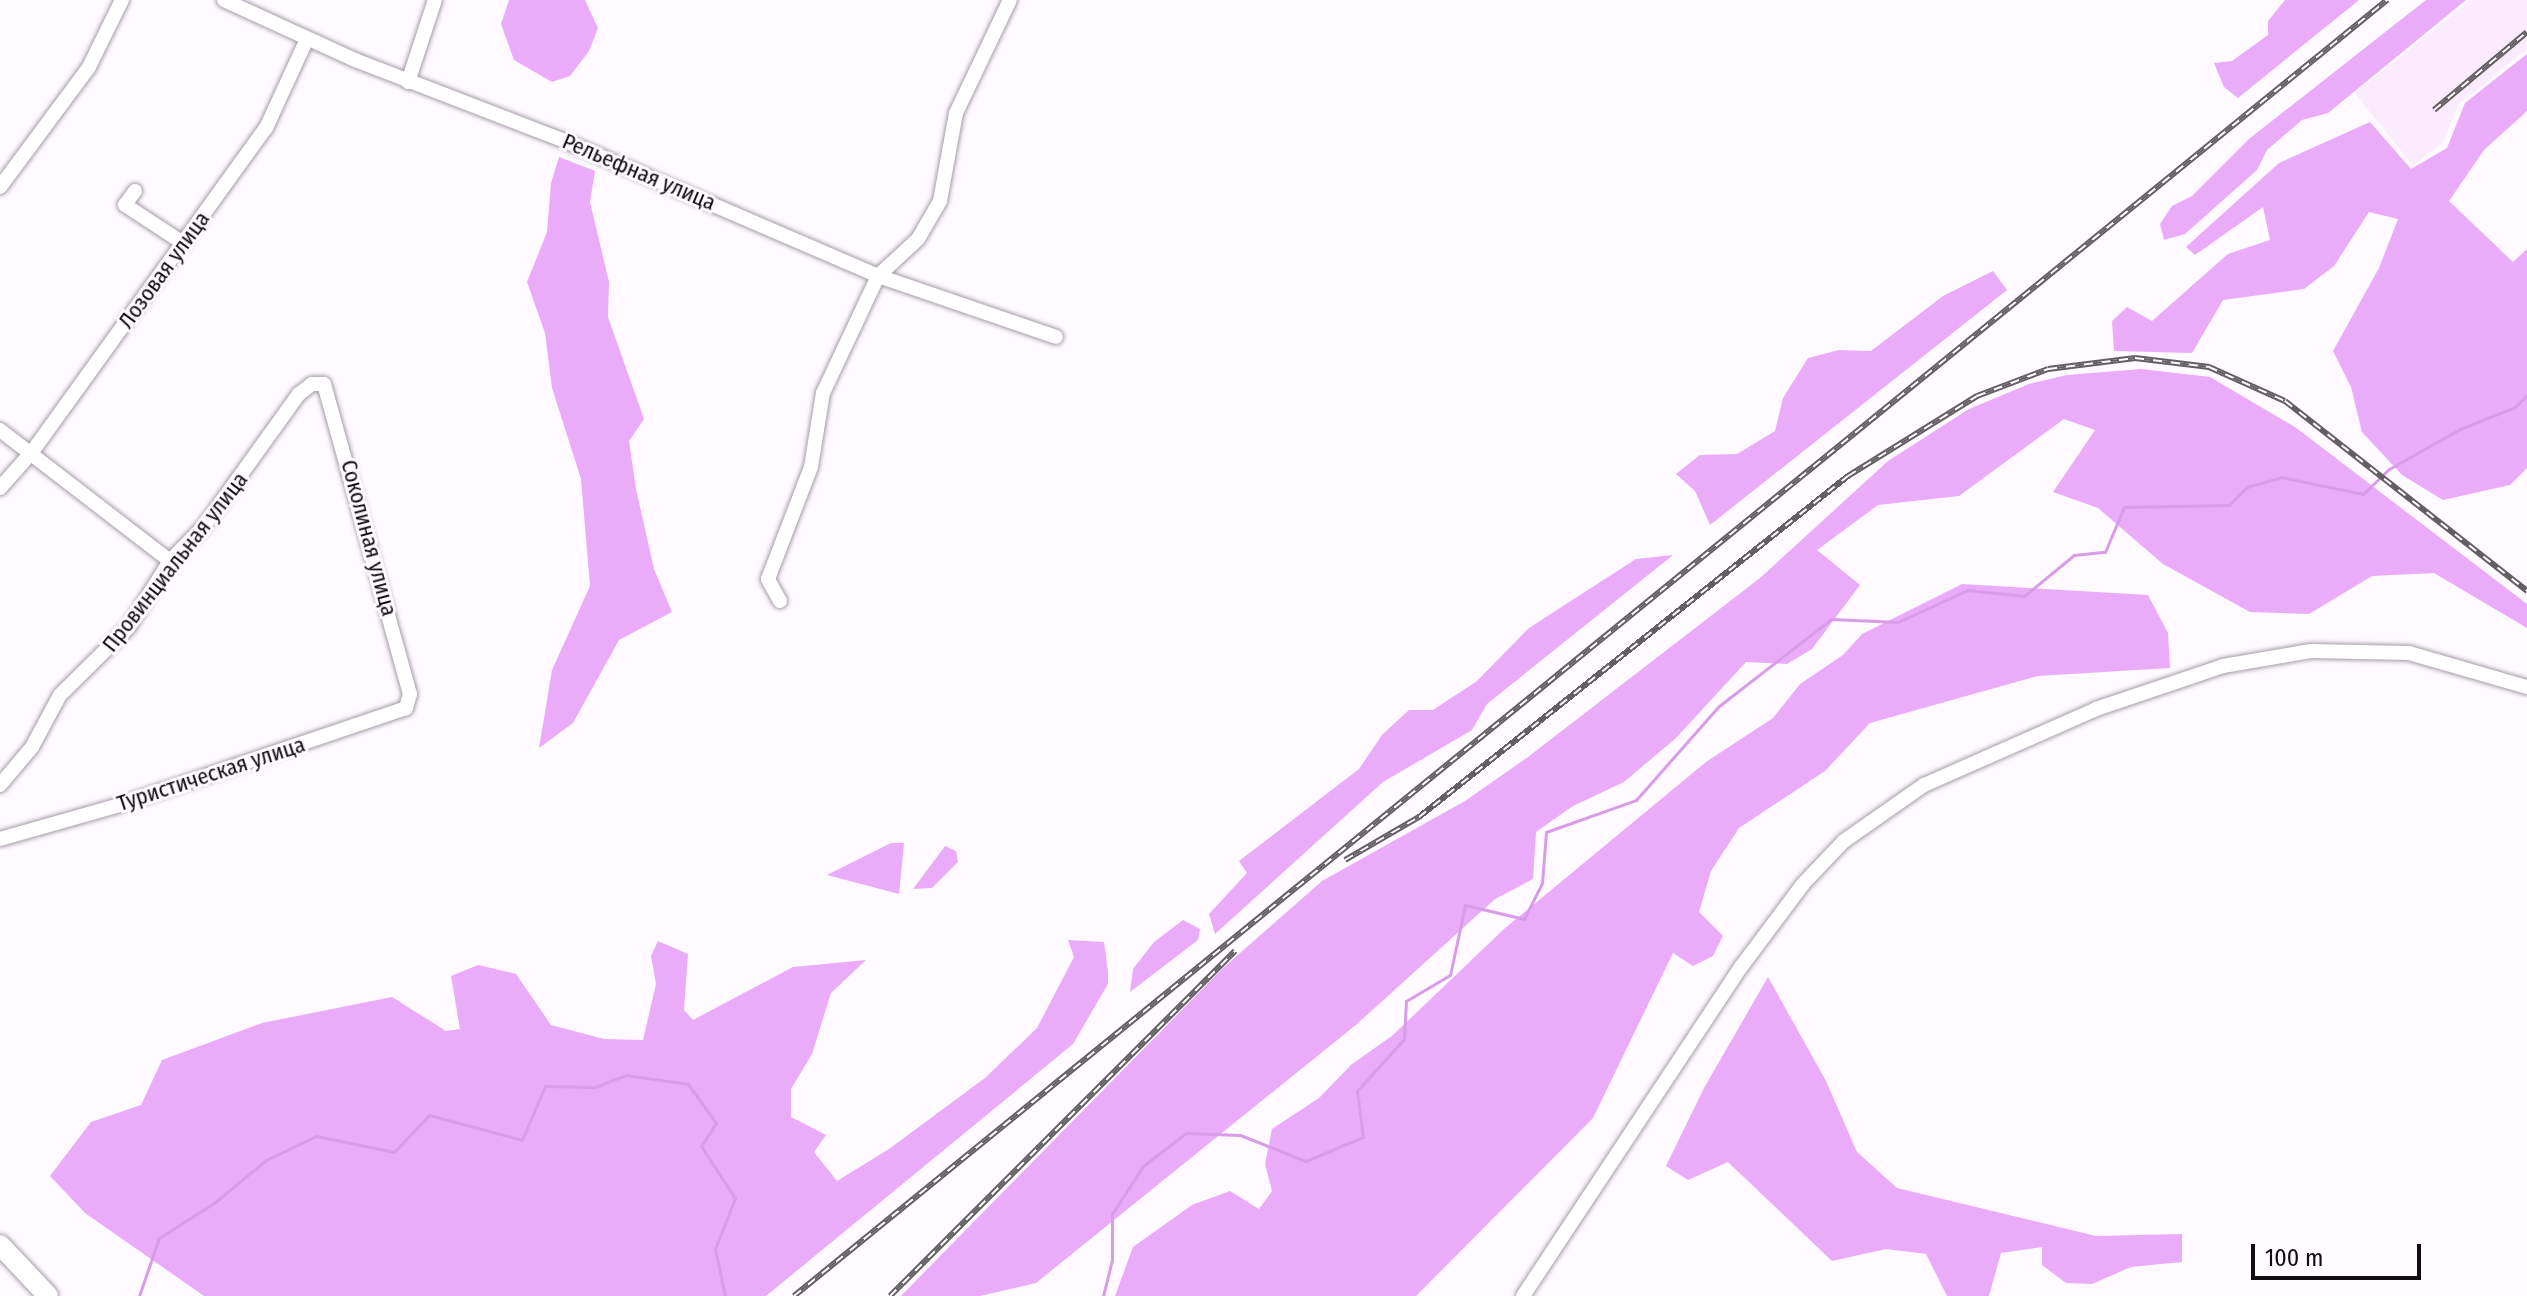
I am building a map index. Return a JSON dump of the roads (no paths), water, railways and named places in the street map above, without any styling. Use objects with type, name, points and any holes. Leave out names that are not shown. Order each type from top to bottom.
[{"type":"highway","points":[[0,1245],[48,1296]]},
{"type":"street","points":[[0,187],[89,67],[122,0]]},
{"type":"street","name":"Рельефная улица","points":[[224,0],[408,82],[565,141],[878,276],[1056,337]]},
{"type":"street","points":[[408,82],[435,0]]},
{"type":"street","points":[[780,601],[768,579],[811,467],[823,393],[878,276],[918,239],[940,201],[956,113],[1010,0]]},
{"type":"street","name":"Лозовая улица","points":[[0,488],[32,452],[266,128],[307,39]]},
{"type":"street","points":[[135,191],[125,205],[183,243]]},
{"type":"street","name":"Провинциальная улица","points":[[0,785],[32,747],[60,695],[128,628],[170,561],[204,526],[299,394],[312,384],[324,384]]},
{"type":"street","name":"Соколиная улица","points":[[324,384],[410,694]]},
{"type":"street","points":[[0,430],[170,561]]},
{"type":"street","points":[[1523,1296],[1741,967],[1803,884],[1856,831],[1924,785],[2096,709],[2223,666],[2311,651],[2409,653],[2527,687]]},
{"type":"street","name":"Туристическая улица","points":[[0,839],[391,716],[406,708],[410,694]]},
{"type":"waterway","points":[[1103,1296],[1112,1260],[1112,1214],[1143,1166],[1186,1133],[1240,1135],[1306,1161],[1363,1137],[1357,1091],[1404,1039],[1406,1001],[1450,975],[1465,905],[1524,919],[1542,883],[1546,832],[1636,800],[1719,706],[1831,619],[1898,622],[1968,590],[2024,596],[2074,555],[2105,552],[2124,507],[2229,505],[2247,487],[2281,477],[2363,494],[2389,469],[2460,429],[2515,407],[2527,395]]},
{"type":"waterway","points":[[139,1296],[159,1238],[214,1203],[266,1160],[316,1136],[394,1152],[429,1115],[522,1140],[545,1086],[595,1087],[626,1075],[688,1084],[716,1123],[701,1146],[735,1198],[715,1249],[725,1296]]},
{"type":"railway","points":[[794,1296],[2387,0]]},
{"type":"railway","points":[[2434,110],[2527,32]]},
{"type":"railway","points":[[1345,860],[1419,817],[1848,476],[1977,396],[2048,369],[2135,358],[2209,367],[2285,401],[2527,591]]},
{"type":"railway","points":[[890,1296],[1235,951]]}]
